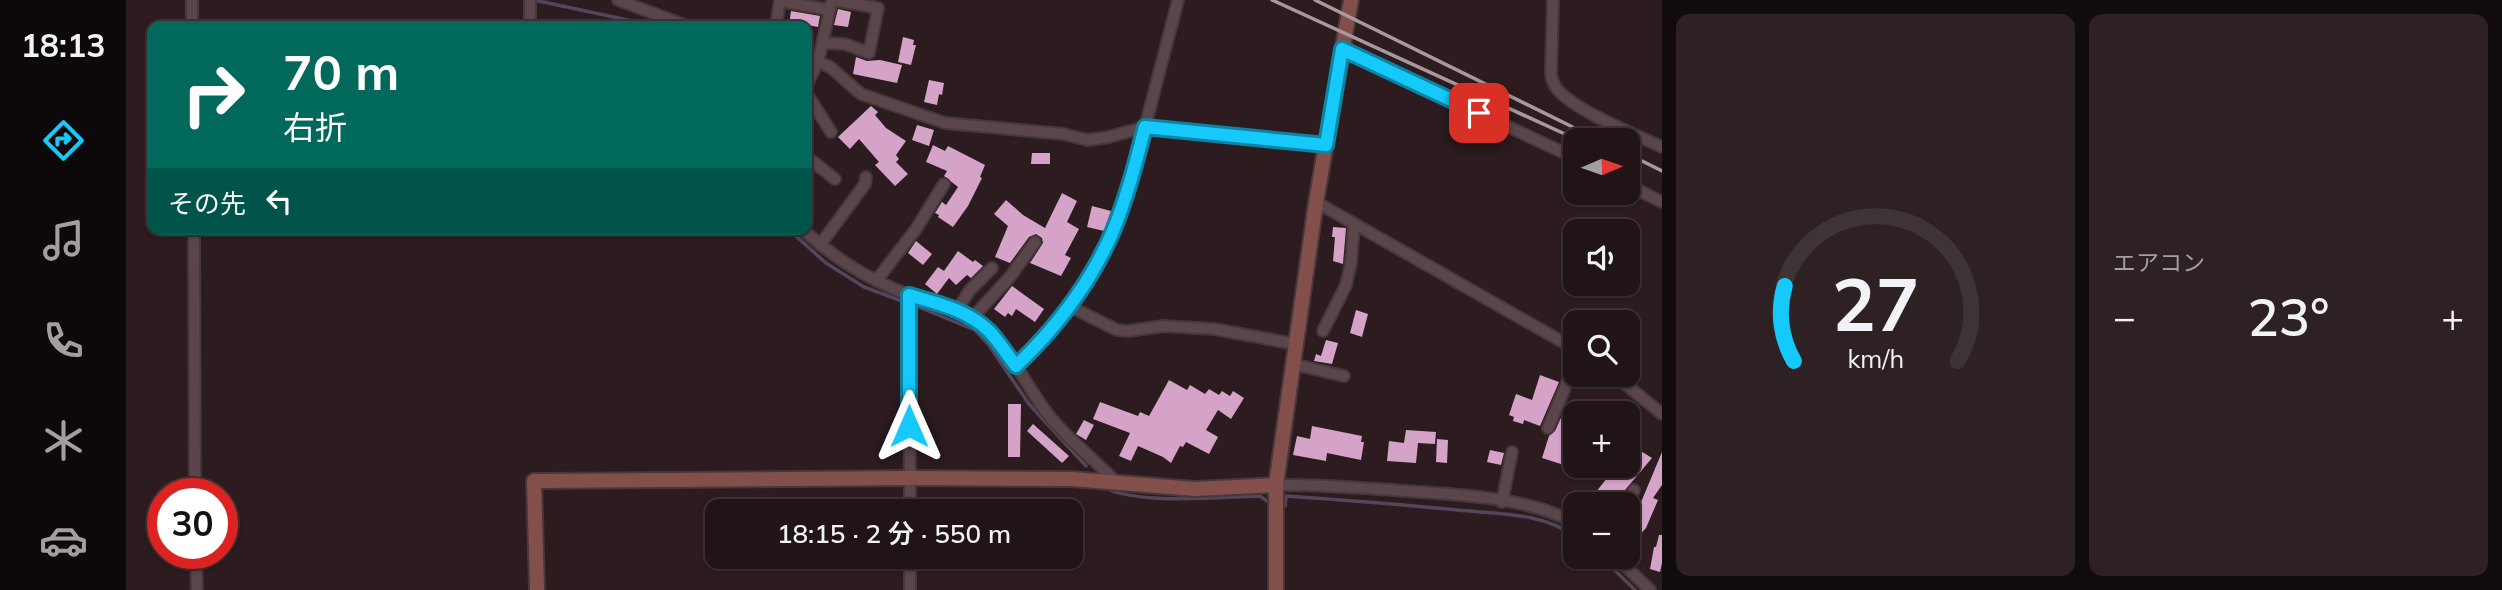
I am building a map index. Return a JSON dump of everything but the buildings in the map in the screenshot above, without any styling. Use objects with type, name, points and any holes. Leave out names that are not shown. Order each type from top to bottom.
[{"type":"street","points":[[192,0],[192,21]]},
{"type":"street","points":[[530,0],[530,21]]},
{"type":"street","points":[[618,0],[674,21]]},
{"type":"street","points":[[777,21],[780,0],[878,8],[869,52],[845,44],[824,43]]},
{"type":"street","points":[[1016,366],[1049,332],[1069,306],[1092,271],[1113,230],[1125,201],[1178,0]]},
{"type":"street","points":[[1276,590],[1276,485],[1316,202],[1351,0]]},
{"type":"street","points":[[1553,0],[1552,83],[1558,91],[1608,121],[1662,147]]},
{"type":"street","points":[[812,74],[824,43],[831,4]]},
{"type":"street","points":[[1342,49],[1563,152]]},
{"type":"street","points":[[812,59],[830,67],[861,94],[945,123],[1063,134],[1088,140],[1145,127],[1326,145]]},
{"type":"street","points":[[812,102],[831,132]]},
{"type":"street","points":[[812,161],[835,179]]},
{"type":"street","points":[[820,245],[865,184],[866,177]]},
{"type":"street","points":[[876,281],[916,229],[944,184]]},
{"type":"street","points":[[1640,191],[1662,202]]},
{"type":"street","points":[[1316,202],[1563,342]]},
{"type":"street","points":[[1323,331],[1346,285],[1354,224]]},
{"type":"street","points":[[194,235],[195,478]]},
{"type":"street","points":[[809,235],[843,263],[876,281],[957,310],[989,331],[1073,443],[1116,482]]},
{"type":"street","points":[[972,318],[1010,277],[1035,242]]},
{"type":"street","points":[[957,310],[970,290],[992,268]]},
{"type":"street","points":[[909,295],[910,499]]},
{"type":"street","points":[[1069,306],[1118,330],[1163,326],[1214,329],[1296,344]]},
{"type":"street","points":[[1292,365],[1344,376]]},
{"type":"street","points":[[1548,428],[1565,387]]},
{"type":"street","points":[[1629,387],[1662,414]]},
{"type":"street","points":[[1502,502],[1512,452]]},
{"type":"street","points":[[537,590],[534,481],[910,478],[1116,482],[1195,489],[1313,484],[1460,496],[1534,508],[1563,519]]},
{"type":"street","points":[[196,569],[197,590]]},
{"type":"street","points":[[910,569],[910,590]]},
{"type":"street","points":[[1628,569],[1650,590]]},
{"type":"waterway","points":[[534,0],[633,21]]},
{"type":"waterway","points":[[795,235],[826,263],[864,287],[902,301]]},
{"type":"waterway","points":[[916,306],[975,330],[988,344],[1029,404],[1086,466]]},
{"type":"waterway","points":[[1105,488],[1138,497],[1260,496],[1271,504]]},
{"type":"waterway","points":[[1285,506],[1286,496],[1393,504],[1503,514],[1534,519],[1563,529]]},
{"type":"waterway","points":[[1613,569],[1635,590]]},
{"type":"railway","points":[[1272,0],[1563,133]]},
{"type":"railway","points":[[1315,0],[1575,128]]},
{"type":"railway","points":[[1640,160],[1662,171]]},
{"type":"route","points":[[909,426],[909,295],[960,311],[978,322],[989,331],[1016,366],[1056,325],[1104,251],[1125,201],[1145,127],[1326,145],[1342,49],[1479,113]]}]
